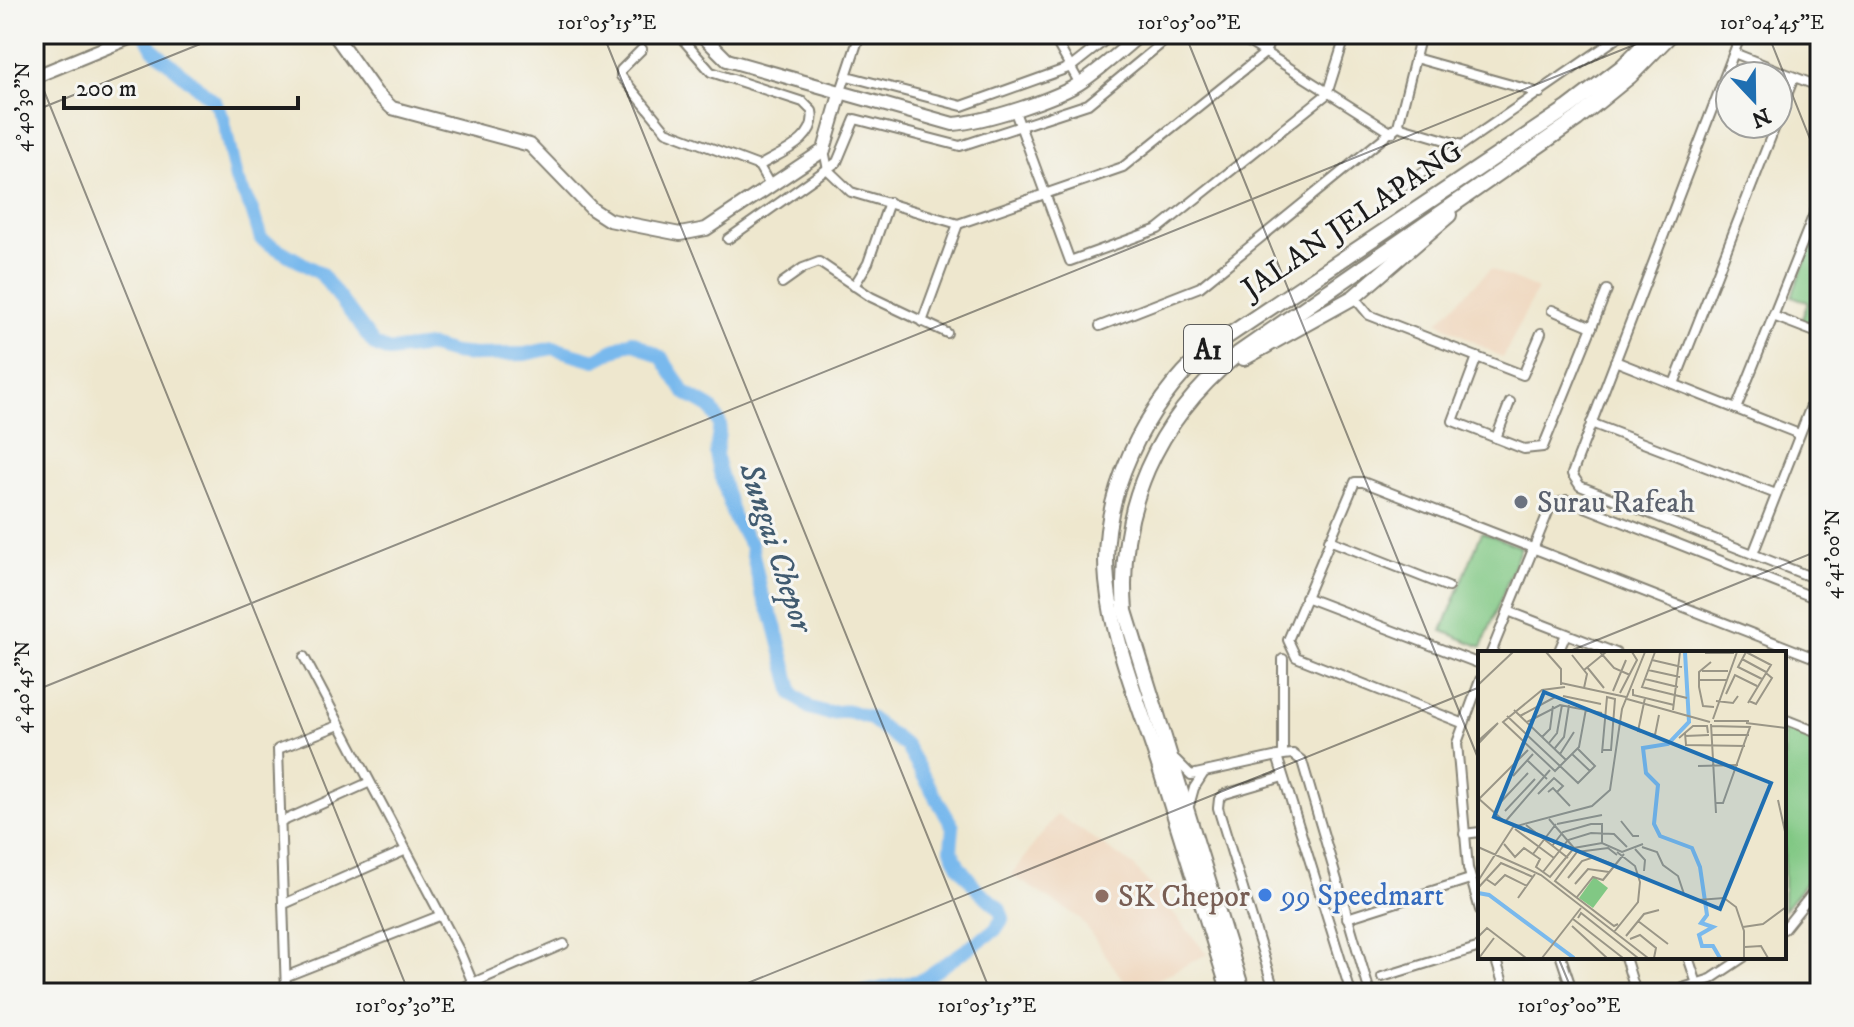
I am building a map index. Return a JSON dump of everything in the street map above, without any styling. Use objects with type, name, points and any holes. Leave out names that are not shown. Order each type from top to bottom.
[{"type":"main road","name":"JALAN JELAPANG","points":[[1230,993],[1112,615],[1106,547],[1110,520],[1128,461],[1161,399],[1214,344],[1568,108],[1622,67],[1655,34]]},
{"type":"main road","name":"JALAN JELAPANG","points":[[1243,993],[1125,611],[1124,561],[1133,512],[1147,470],[1172,421],[1200,387],[1250,344],[1610,94],[1671,34]]},
{"type":"main road","points":[[1200,387],[1354,297],[1420,243],[1476,189]]},
{"type":"street","points":[[334,34],[376,93],[392,108],[530,145],[592,209],[609,220],[631,228],[697,233],[824,150]]},
{"type":"street","points":[[678,34],[711,72],[803,102],[812,111],[812,127],[806,136],[759,166]]},
{"type":"street","points":[[701,34],[727,60],[953,124],[970,123],[1080,84],[1141,34]]},
{"type":"street","points":[[860,34],[824,150],[828,170],[851,192],[958,224],[1123,167],[1265,53],[1272,34]]},
{"type":"street","points":[[1052,34],[1080,84]]},
{"type":"street","points":[[847,76],[962,106],[1071,67],[1113,34]]},
{"type":"street","points":[[728,239],[828,170],[843,152],[855,119],[960,146],[1088,104],[1173,34]]},
{"type":"street","points":[[1236,34],[1327,94],[1395,130],[1462,145]]},
{"type":"street","points":[[1014,109],[1070,261],[1158,229],[1327,94],[1346,34]]},
{"type":"street","points":[[1100,326],[1200,287],[1395,130],[1421,34]]},
{"type":"street","points":[[1594,34],[1615,40]]},
{"type":"street","points":[[1390,195],[1623,34]]},
{"type":"street","points":[[1741,34],[1572,470],[1580,486],[1753,554],[1818,574]]},
{"type":"street","points":[[34,77],[135,37]]},
{"type":"street","points":[[642,49],[621,70],[621,76],[666,131],[759,166],[771,187]]},
{"type":"street","points":[[1734,53],[1752,60]]},
{"type":"street","points":[[1415,58],[1540,93]]},
{"type":"street","points":[[1794,77],[1820,87]]},
{"type":"street","points":[[1674,384],[1770,140]]},
{"type":"street","points":[[1736,409],[1773,316],[1815,226],[1820,199]]},
{"type":"street","points":[[854,286],[868,263],[889,202]]},
{"type":"street","points":[[922,322],[958,224]]},
{"type":"street","points":[[782,283],[803,268],[819,262],[854,286],[947,333]]},
{"type":"street","points":[[1477,357],[1453,421],[1531,450],[1547,442],[1607,290]]},
{"type":"street","points":[[1354,297],[1369,315],[1523,375],[1541,333]]},
{"type":"street","points":[[1552,310],[1592,327]]},
{"type":"street","points":[[1773,316],[1820,334]]},
{"type":"street","points":[[1615,361],[1799,434]]},
{"type":"street","points":[[1753,554],[1820,383]]},
{"type":"street","points":[[1496,438],[1510,402]]},
{"type":"street","points":[[1591,423],[1776,494]]},
{"type":"street","points":[[1462,723],[1296,657],[1288,640],[1352,484],[1363,482],[1820,660]]},
{"type":"street","points":[[1492,651],[1551,505],[1558,500],[1567,500],[1820,600]]},
{"type":"street","points":[[1329,540],[1448,587]]},
{"type":"street","points":[[1305,597],[1478,663]]},
{"type":"street","points":[[1508,611],[1611,651]]},
{"type":"street","points":[[1559,651],[1566,634]]},
{"type":"street","points":[[304,657],[337,726],[459,950],[477,993]]},
{"type":"street","points":[[1283,659],[1280,755],[1283,777],[1351,993]]},
{"type":"street","points":[[1478,685],[1457,743],[1464,834],[1470,879],[1478,904]]},
{"type":"street","points":[[1786,720],[1820,733]]},
{"type":"street","points":[[286,993],[278,749],[337,726]]},
{"type":"street","points":[[1164,743],[1182,769],[1191,775],[1280,755],[1293,754],[1302,761],[1370,993]]},
{"type":"street","points":[[1190,819],[1189,799],[1203,774]]},
{"type":"street","points":[[1275,993],[1222,822],[1219,799],[1283,777]]},
{"type":"street","points":[[281,822],[368,783]]},
{"type":"street","points":[[1464,834],[1478,832]]},
{"type":"street","points":[[284,904],[404,851]]},
{"type":"street","points":[[1347,918],[1470,879]]},
{"type":"street","points":[[1786,926],[1820,884]]},
{"type":"street","points":[[287,976],[439,916]]},
{"type":"street","points":[[449,993],[564,944]]},
{"type":"street","points":[[1382,977],[1478,948]]},
{"type":"street","points":[[1341,965],[1361,959]]},
{"type":"street","points":[[1496,959],[1506,993]]},
{"type":"street","points":[[1562,959],[1573,993]]},
{"type":"street","points":[[1626,959],[1636,993]]},
{"type":"street","points":[[1689,959],[1697,984]]},
{"type":"street","points":[[1667,993],[1697,984],[1741,959]]},
{"type":"street","points":[[1813,993],[1820,989]]},
{"type":"shaded area","points":[[1490,269],[1537,289],[1503,358],[1438,322]]},
{"type":"shaded area","name":"SK Chepor","points":[[1057,814],[1134,866],[1207,954],[1132,993],[1080,918],[1011,875]]},
{"type":"green space","points":[[1820,241],[1820,331],[1800,324],[1808,302],[1792,296],[1812,243]]},
{"type":"green space","points":[[1482,532],[1521,547],[1482,647],[1442,631]]},
{"type":"green space","points":[[1786,723],[1820,737],[1820,865],[1786,908]]},
{"type":"waterway","name":"Sungai Chepor","points":[[145,34],[153,49],[215,102],[223,118],[236,179],[252,210],[261,239],[321,274],[375,345],[389,351],[429,346],[475,355],[525,354],[553,348],[595,360],[632,341],[662,358],[685,393],[711,408],[720,424],[716,454],[719,469],[734,518],[751,545],[761,592],[774,622],[793,694],[810,708],[827,713],[849,711],[870,718],[906,746],[953,827],[951,849],[959,866],[977,889],[999,908],[1003,918],[995,930],[922,980],[860,993]]},
{"type":"place","name":"Surau Rafeah","points":[[1521,502]]},
{"type":"place","name":"99 Speedmart","points":[[1265,895]]},
{"type":"place","name":"SK Chepor","points":[[1102,896]]}]
